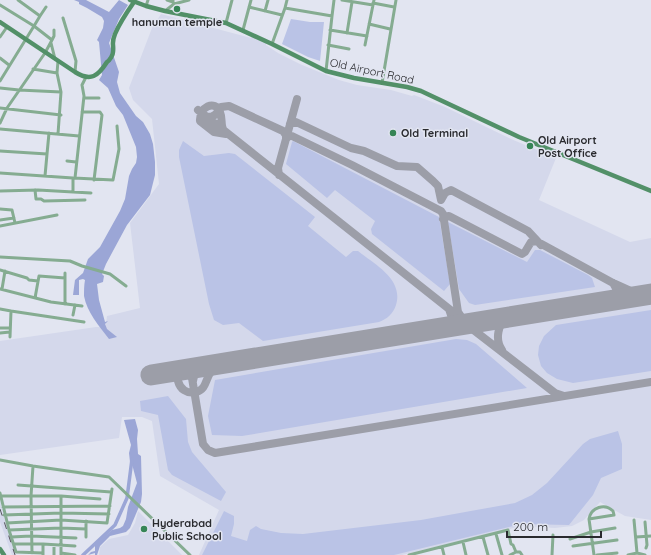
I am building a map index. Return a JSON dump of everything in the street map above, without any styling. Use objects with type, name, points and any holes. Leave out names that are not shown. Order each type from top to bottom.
[{"type":"main road","name":"Old Airport Road","points":[[132,1],[165,11],[226,23],[326,71],[407,87],[421,92],[519,137],[651,191]]},
{"type":"main road","points":[[0,22],[75,72],[86,77],[95,76],[99,74],[114,52],[112,43],[115,33],[132,1]]},
{"type":"main road","points":[[0,549],[4,555]]},
{"type":"street","points":[[18,0],[40,16]]},
{"type":"street","points":[[146,6],[148,0]]},
{"type":"street","points":[[167,0],[174,2],[189,0]]},
{"type":"street","points":[[226,23],[232,0]]},
{"type":"street","points":[[243,30],[251,0]]},
{"type":"street","points":[[265,10],[268,0]]},
{"type":"street","points":[[272,44],[287,0]]},
{"type":"street","points":[[326,71],[334,0]]},
{"type":"street","points":[[342,0],[352,2],[359,1],[394,7]]},
{"type":"street","points":[[382,83],[390,28],[396,0]]},
{"type":"street","points":[[165,11],[174,2]]},
{"type":"street","points":[[347,32],[352,2]]},
{"type":"street","points":[[365,45],[373,3]]},
{"type":"street","points":[[0,5],[34,26],[51,42],[57,60],[61,92],[61,115],[58,134]]},
{"type":"street","points":[[0,81],[46,7]]},
{"type":"street","points":[[249,7],[282,15]]},
{"type":"street","points":[[285,8],[332,16]]},
{"type":"street","points":[[63,18],[76,61],[75,72]]},
{"type":"street","points":[[369,24],[390,28]]},
{"type":"street","points":[[0,37],[7,27]]},
{"type":"street","points":[[0,123],[7,108],[45,53],[54,36],[54,30]]},
{"type":"street","points":[[330,30],[367,36]]},
{"type":"street","points":[[328,45],[349,48]]},
{"type":"street","points":[[0,58],[9,65]]},
{"type":"street","points":[[33,69],[58,72]]},
{"type":"street","points":[[73,192],[84,98],[82,85],[86,77]]},
{"type":"street","points":[[0,88],[61,92]]},
{"type":"street","points":[[84,98],[99,98]]},
{"type":"street","points":[[0,108],[61,115]]},
{"type":"street","points":[[82,112],[100,112],[102,115],[94,180]]},
{"type":"street","points":[[0,173],[113,180],[119,149],[117,126]]},
{"type":"street","points":[[0,129],[79,136]]},
{"type":"street","points":[[45,176],[49,134]]},
{"type":"street","points":[[0,151],[47,154]]},
{"type":"street","points":[[67,161],[76,162]]},
{"type":"street","points":[[36,190],[36,199],[41,199],[44,201],[85,200]]},
{"type":"street","points":[[0,191],[36,190],[90,193]]},
{"type":"street","points":[[0,209],[11,209],[15,223]]},
{"type":"street","points":[[0,226],[56,215]]},
{"type":"street","points":[[0,220],[14,218]]},
{"type":"street","points":[[0,257],[70,261],[110,274],[126,286]]},
{"type":"street","points":[[0,270],[27,278],[29,280],[38,280]]},
{"type":"street","points":[[5,271],[1,289],[35,298],[82,306]]},
{"type":"street","points":[[65,273],[65,304]]},
{"type":"street","points":[[35,298],[38,276],[65,278]]},
{"type":"street","points":[[73,315],[75,305]]},
{"type":"street","points":[[0,309],[84,322]]},
{"type":"street","points":[[10,337],[11,311]]},
{"type":"street","points":[[0,328],[10,330]]},
{"type":"street","points":[[0,333],[10,330]]},
{"type":"street","points":[[0,460],[109,477],[190,555]]},
{"type":"street","points":[[32,553],[33,466]]},
{"type":"street","points":[[7,523],[60,520],[107,523],[112,491],[18,485]]},
{"type":"street","points":[[44,537],[43,554],[16,552],[4,515],[0,495],[61,496],[100,499]]},
{"type":"street","points":[[61,496],[60,554],[75,555]]},
{"type":"street","points":[[3,507],[110,506]]},
{"type":"street","points":[[589,519],[614,515],[614,511],[607,507],[597,508],[591,512],[589,519],[594,555]]},
{"type":"street","points":[[4,515],[61,513],[109,514]]},
{"type":"street","points":[[86,537],[88,514]]},
{"type":"street","points":[[634,520],[637,553]]},
{"type":"street","points":[[645,522],[646,548]]},
{"type":"street","points":[[9,530],[61,528],[86,529]]},
{"type":"street","points":[[570,539],[591,532],[615,528]]},
{"type":"street","points":[[409,555],[421,554],[508,530],[516,552]]},
{"type":"street","points":[[496,534],[502,555]]},
{"type":"street","points":[[552,555],[553,535]]},
{"type":"street","points":[[11,537],[32,536],[76,538]]},
{"type":"street","points":[[636,537],[651,536]]},
{"type":"street","points":[[483,537],[488,555]]},
{"type":"street","points":[[573,546],[618,540]]},
{"type":"street","points":[[463,542],[466,555]]},
{"type":"street","points":[[14,544],[75,546]]},
{"type":"street","points":[[54,545],[54,555]]},
{"type":"street","points":[[442,547],[444,555]]},
{"type":"street","points":[[510,555],[516,552],[520,552],[522,555]]},
{"type":"street","points":[[597,555],[617,553]]},
{"type":"street","points":[[628,555],[637,553],[645,555]]},
{"type":"shaded area","points":[[74,0],[86,0],[109,12],[119,0],[128,5],[119,19],[109,43],[119,72],[117,82],[120,93],[136,116],[143,122],[150,134],[155,162],[155,175],[150,195],[127,225],[106,264],[102,274],[104,276],[103,282],[97,284],[99,300],[105,322],[108,321],[105,324],[107,329],[117,337],[109,339],[94,319],[88,308],[84,296],[85,280],[79,280],[79,295],[73,295],[75,280],[83,273],[88,259],[100,247],[120,211],[125,199],[129,176],[136,163],[136,147],[123,115],[116,106],[108,88],[99,80],[102,75],[99,42],[97,40],[103,28],[104,21],[102,17]]},
{"type":"shaded area","points":[[161,14],[251,38],[251,36],[266,43],[266,45],[278,53],[302,65],[339,80],[357,85],[391,90],[412,96],[414,95],[445,107],[511,139],[556,158],[539,200],[630,242],[651,238],[651,520],[625,516],[600,502],[584,520],[572,526],[555,528],[523,526],[402,555],[199,555],[219,510],[160,476],[152,421],[142,417],[122,417],[119,438],[0,455],[0,341],[99,327],[106,324],[107,316],[140,308],[130,223],[159,184],[152,119],[133,100],[129,88],[152,28]]},
{"type":"shaded area","points":[[291,19],[310,22],[324,22],[320,61],[308,57],[282,44]]},
{"type":"shaded area","points":[[183,141],[204,156],[229,153],[235,154],[315,217],[308,226],[346,257],[353,251],[358,251],[379,267],[392,280],[396,287],[396,305],[391,314],[379,322],[263,341],[239,323],[223,325],[214,320],[209,304],[179,157],[179,150]]},
{"type":"shaded area","points":[[293,141],[439,217],[450,284],[444,291],[372,234],[371,229],[375,221],[335,190],[327,198],[286,164]]},
{"type":"shaded area","points":[[448,222],[527,262],[535,250],[540,250],[588,275],[592,278],[595,287],[475,305],[469,303],[459,289]]},
{"type":"shaded area","points":[[651,310],[651,371],[573,383],[557,379],[547,373],[541,366],[538,355],[539,346],[544,336],[556,325]]},
{"type":"shaded area","points":[[456,339],[467,340],[476,344],[527,388],[242,436],[212,435],[208,416],[215,380]]},
{"type":"shaded area","points":[[168,396],[186,419],[188,442],[192,452],[226,492],[221,501],[172,475],[168,470],[158,415],[141,411],[140,401]]},
{"type":"shaded area","points":[[135,419],[138,430],[138,454],[141,456],[141,502],[130,528],[126,532],[110,536],[100,546],[97,555],[95,555],[95,553],[88,555],[95,551],[95,545],[112,530],[123,526],[126,519],[128,507],[137,483],[132,464],[130,462],[129,453],[131,445],[124,420]]},
{"type":"shaded area","points":[[618,431],[622,444],[622,469],[601,478],[593,495],[569,525],[521,524],[394,555],[202,555],[224,511],[234,516],[231,536],[247,541],[250,530],[256,526],[261,529],[281,533],[303,534],[421,520],[515,503],[532,495],[547,483],[583,444],[590,439]]},
{"type":"shaded area","points":[[0,499],[3,514],[16,555],[12,555],[0,522]]},
{"type":"shaded area","name":"Hyderabad Public School","points":[[138,511],[182,555],[99,555],[100,547],[109,539],[128,535],[135,523]]},
{"type":"waterway","points":[[83,555],[115,525],[127,498],[132,459]]},
{"type":"taxiway","points":[[279,175],[278,168],[297,99]]},
{"type":"taxiway","points":[[224,131],[218,108],[211,105],[208,106],[202,112],[200,121],[214,132],[226,134]]},
{"type":"taxiway","points":[[205,116],[212,117],[221,107],[229,106],[283,131],[286,135],[286,139],[289,136],[292,136],[352,165],[441,211],[443,214]]},
{"type":"taxiway","points":[[198,110],[458,316],[466,322],[473,324]]},
{"type":"taxiway","points":[[290,124],[296,122],[351,148],[364,151],[397,166],[417,167],[438,186],[441,200],[445,193],[451,190],[528,231],[541,245]]},
{"type":"taxiway","points":[[443,214],[458,312],[462,318]]},
{"type":"taxiway","points":[[443,219],[449,216],[522,254],[531,242],[536,241],[613,283],[635,293],[648,294]]},
{"type":"taxiway","points":[[612,300],[616,297],[617,293],[613,283]]},
{"type":"taxiway","points":[[443,328],[448,325],[452,318],[449,309]]},
{"type":"taxiway","points":[[502,350],[498,341],[498,332],[502,323],[510,317]]},
{"type":"taxiway","points":[[465,325],[471,328],[555,393],[564,396]]},
{"type":"taxiway","points":[[220,364],[196,363],[188,364],[182,367],[178,376],[180,386],[189,392],[201,390],[212,371],[222,364]]},
{"type":"taxiway","points":[[193,381],[195,372],[202,367]]},
{"type":"taxiway","points":[[179,370],[187,373],[192,378],[203,444],[208,450],[215,453],[651,382]]},
{"type":"runway","points":[[151,375],[651,294]]},
{"type":"railway","points":[[0,509],[15,555]]},
{"type":"place","name":"hanuman temple","points":[[177,9]]},
{"type":"place","name":"Old Terminal","points":[[393,133]]},
{"type":"place","name":"Old Airport Post Office","points":[[530,146]]},
{"type":"place","name":"Hyderabad Public School","points":[[144,529]]}]
